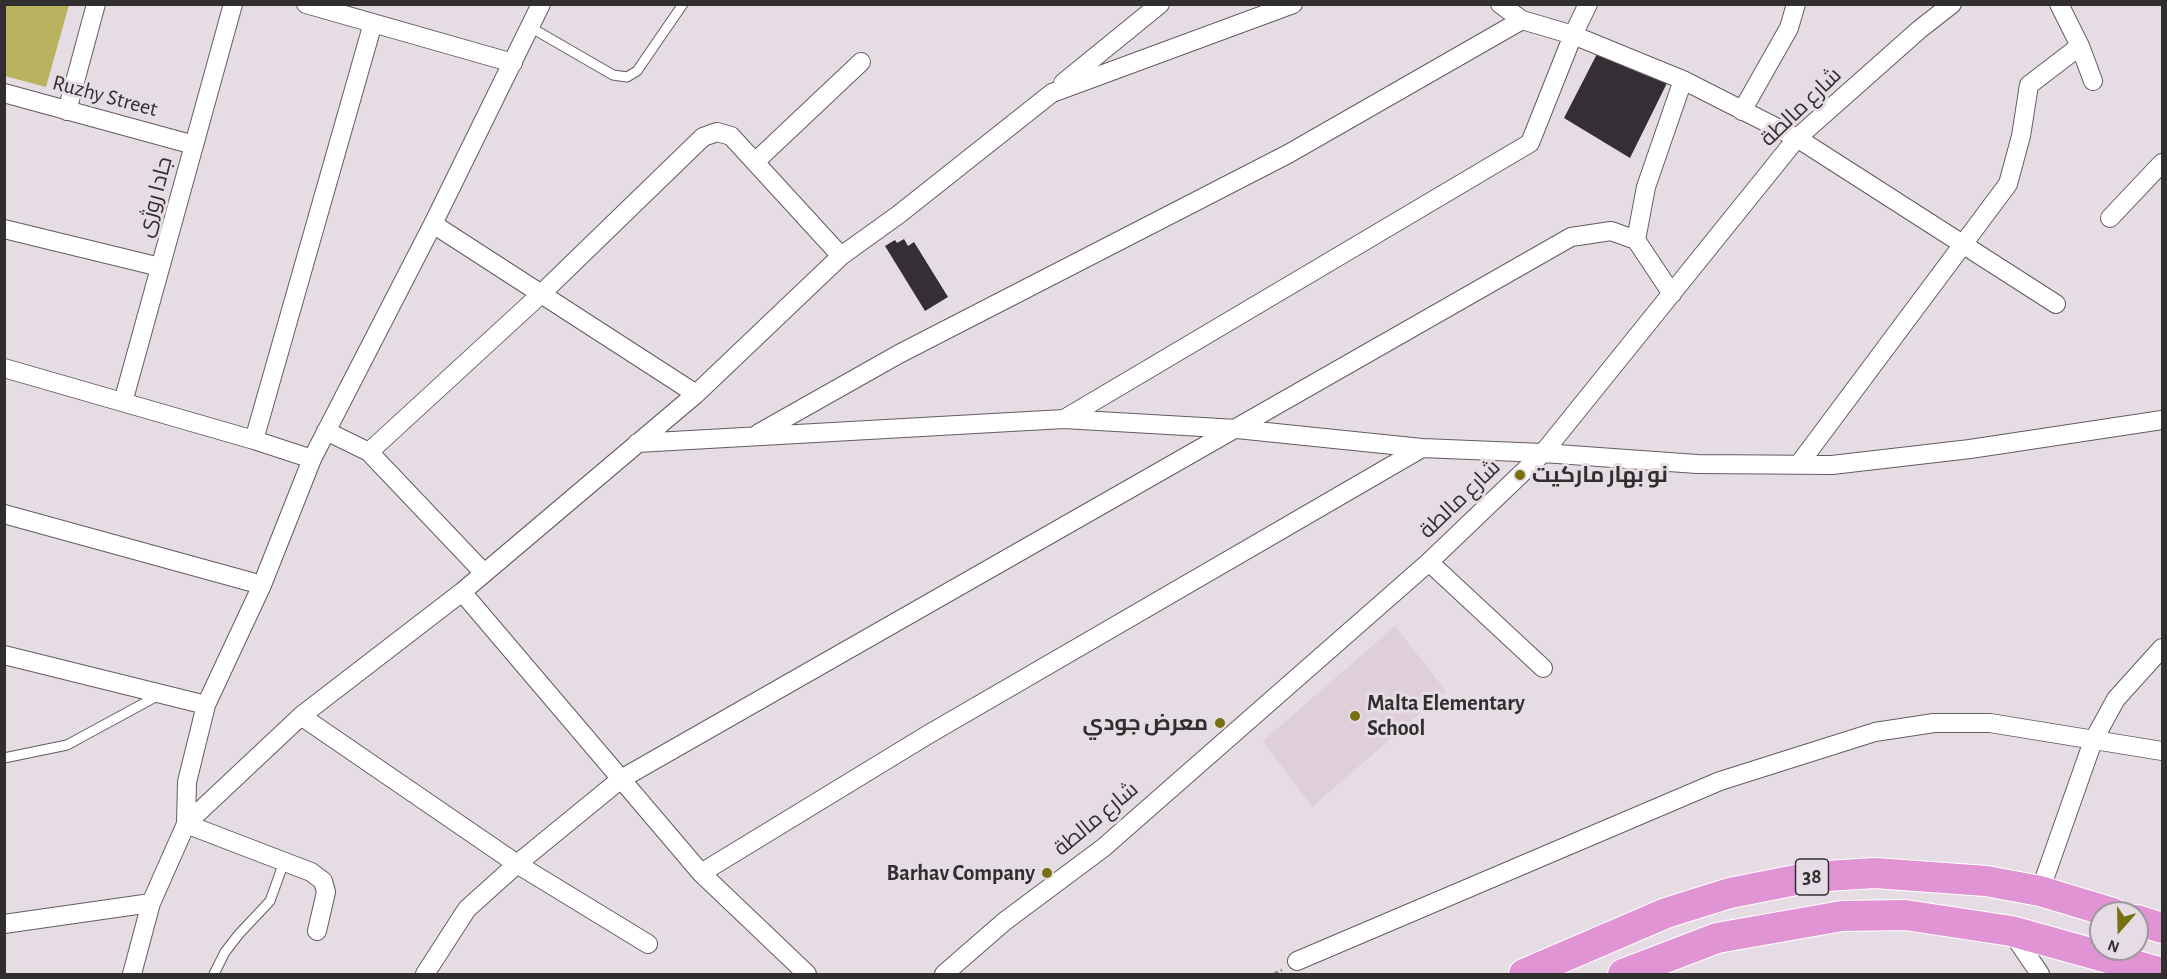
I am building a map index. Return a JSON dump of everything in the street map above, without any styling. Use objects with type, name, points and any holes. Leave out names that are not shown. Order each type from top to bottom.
[{"type":"highway","name":"38","points":[[1524,975],[1666,912],[1730,893],[1811,877],[1875,873],[1986,881],[2040,891],[2089,906]]},
{"type":"highway","name":"38","points":[[1623,975],[1717,938],[1842,916],[1905,915],[2011,931],[2141,971]]},
{"type":"street","points":[[67,111],[96,4]]},
{"type":"street","name":"جادا روژی","points":[[123,402],[233,4]]},
{"type":"street","points":[[306,4],[513,63]]},
{"type":"street","points":[[132,975],[151,903],[186,824],[187,782],[206,705],[262,585],[312,459],[433,224],[541,4]]},
{"type":"street","points":[[186,824],[301,716],[462,592],[696,394],[841,256],[898,215],[1160,4]]},
{"type":"street","points":[[1053,92],[1293,4]]},
{"type":"street","points":[[1500,4],[1522,20],[1573,35],[1683,80],[1797,138],[1966,244],[2056,304]]},
{"type":"street","points":[[1064,419],[1530,143],[1573,35],[1588,4]]},
{"type":"street","points":[[1742,111],[1789,28],[1796,4]]},
{"type":"street","name":"شارع مالطة","points":[[944,975],[1005,921],[1103,848],[1429,562],[1543,453],[1797,138],[1920,29],[1952,4]]},
{"type":"street","points":[[2059,4],[2080,46],[2093,81]]},
{"type":"street","points":[[754,435],[899,354],[1288,154],[1522,20]]},
{"type":"street","points":[[254,440],[373,23]]},
{"type":"street","points":[[1799,464],[1966,244],[2008,184],[2021,135],[2029,85],[2080,46]]},
{"type":"street","points":[[755,162],[861,62]]},
{"type":"street","points":[[1636,240],[1646,188],[1683,80]]},
{"type":"street","name":"Ruzhy Street","points":[[4,93],[194,145]]},
{"type":"street","points":[[369,452],[541,294],[703,137],[717,132],[731,136],[841,256]]},
{"type":"street","points":[[2110,218],[2163,163]]},
{"type":"street","points":[[433,224],[696,394]]},
{"type":"street","points":[[4,229],[160,267]]},
{"type":"street","points":[[425,975],[467,909],[621,779],[1571,237],[1611,231],[1636,240],[1672,294]]},
{"type":"street","points":[[4,368],[312,459]]},
{"type":"street","points":[[637,442],[1064,419],[1237,429],[1422,448],[1543,453],[1697,464],[1832,465],[1970,449],[2161,421]]},
{"type":"street","points":[[326,431],[369,452],[484,573]]},
{"type":"street","points":[[701,873],[929,734],[1422,448]]},
{"type":"street","points":[[4,514],[262,585]]},
{"type":"street","points":[[1429,562],[1543,668]]},
{"type":"street","points":[[462,592],[701,873],[807,975]]},
{"type":"street","points":[[2040,891],[2093,741],[2116,699],[2163,648]]},
{"type":"street","points":[[4,655],[206,705]]},
{"type":"street","points":[[301,716],[518,864],[648,944]]},
{"type":"street","points":[[1297,961],[1523,867],[1720,780],[1875,732],[1934,723],[1990,723],[2163,751]]},
{"type":"street","points":[[186,824],[311,872],[323,880],[326,892],[316,932]]},
{"type":"street","points":[[4,924],[151,903]]},
{"type":"street","points":[[2011,931],[2040,975]]},
{"type":"lane","points":[[530,27],[613,75],[627,77],[637,71],[683,4]]},
{"type":"lane","points":[[4,758],[67,745],[161,694]]},
{"type":"lane","points":[[214,975],[225,952],[270,901],[284,862]]},
{"type":"shaded area","points":[[4,5],[69,5],[46,87],[5,76]]},
{"type":"shaded area","name":"Malta Elementary School","points":[[1395,626],[1446,691],[1312,807],[1263,741]]},
{"type":"building","points":[[1599,50],[1669,79],[1630,158],[1564,118]]},
{"type":"building","points":[[904,239],[908,246],[914,242],[948,297],[925,311],[885,246],[895,240],[897,243]]},
{"type":"place","name":"نو بهار ماركيت","points":[[1520,475]]},
{"type":"place","name":"Malta Elementary School","points":[[1355,716]]},
{"type":"place","name":"معرض جودي","points":[[1220,723]]},
{"type":"place","name":"Barhav Company","points":[[1047,873]]}]
